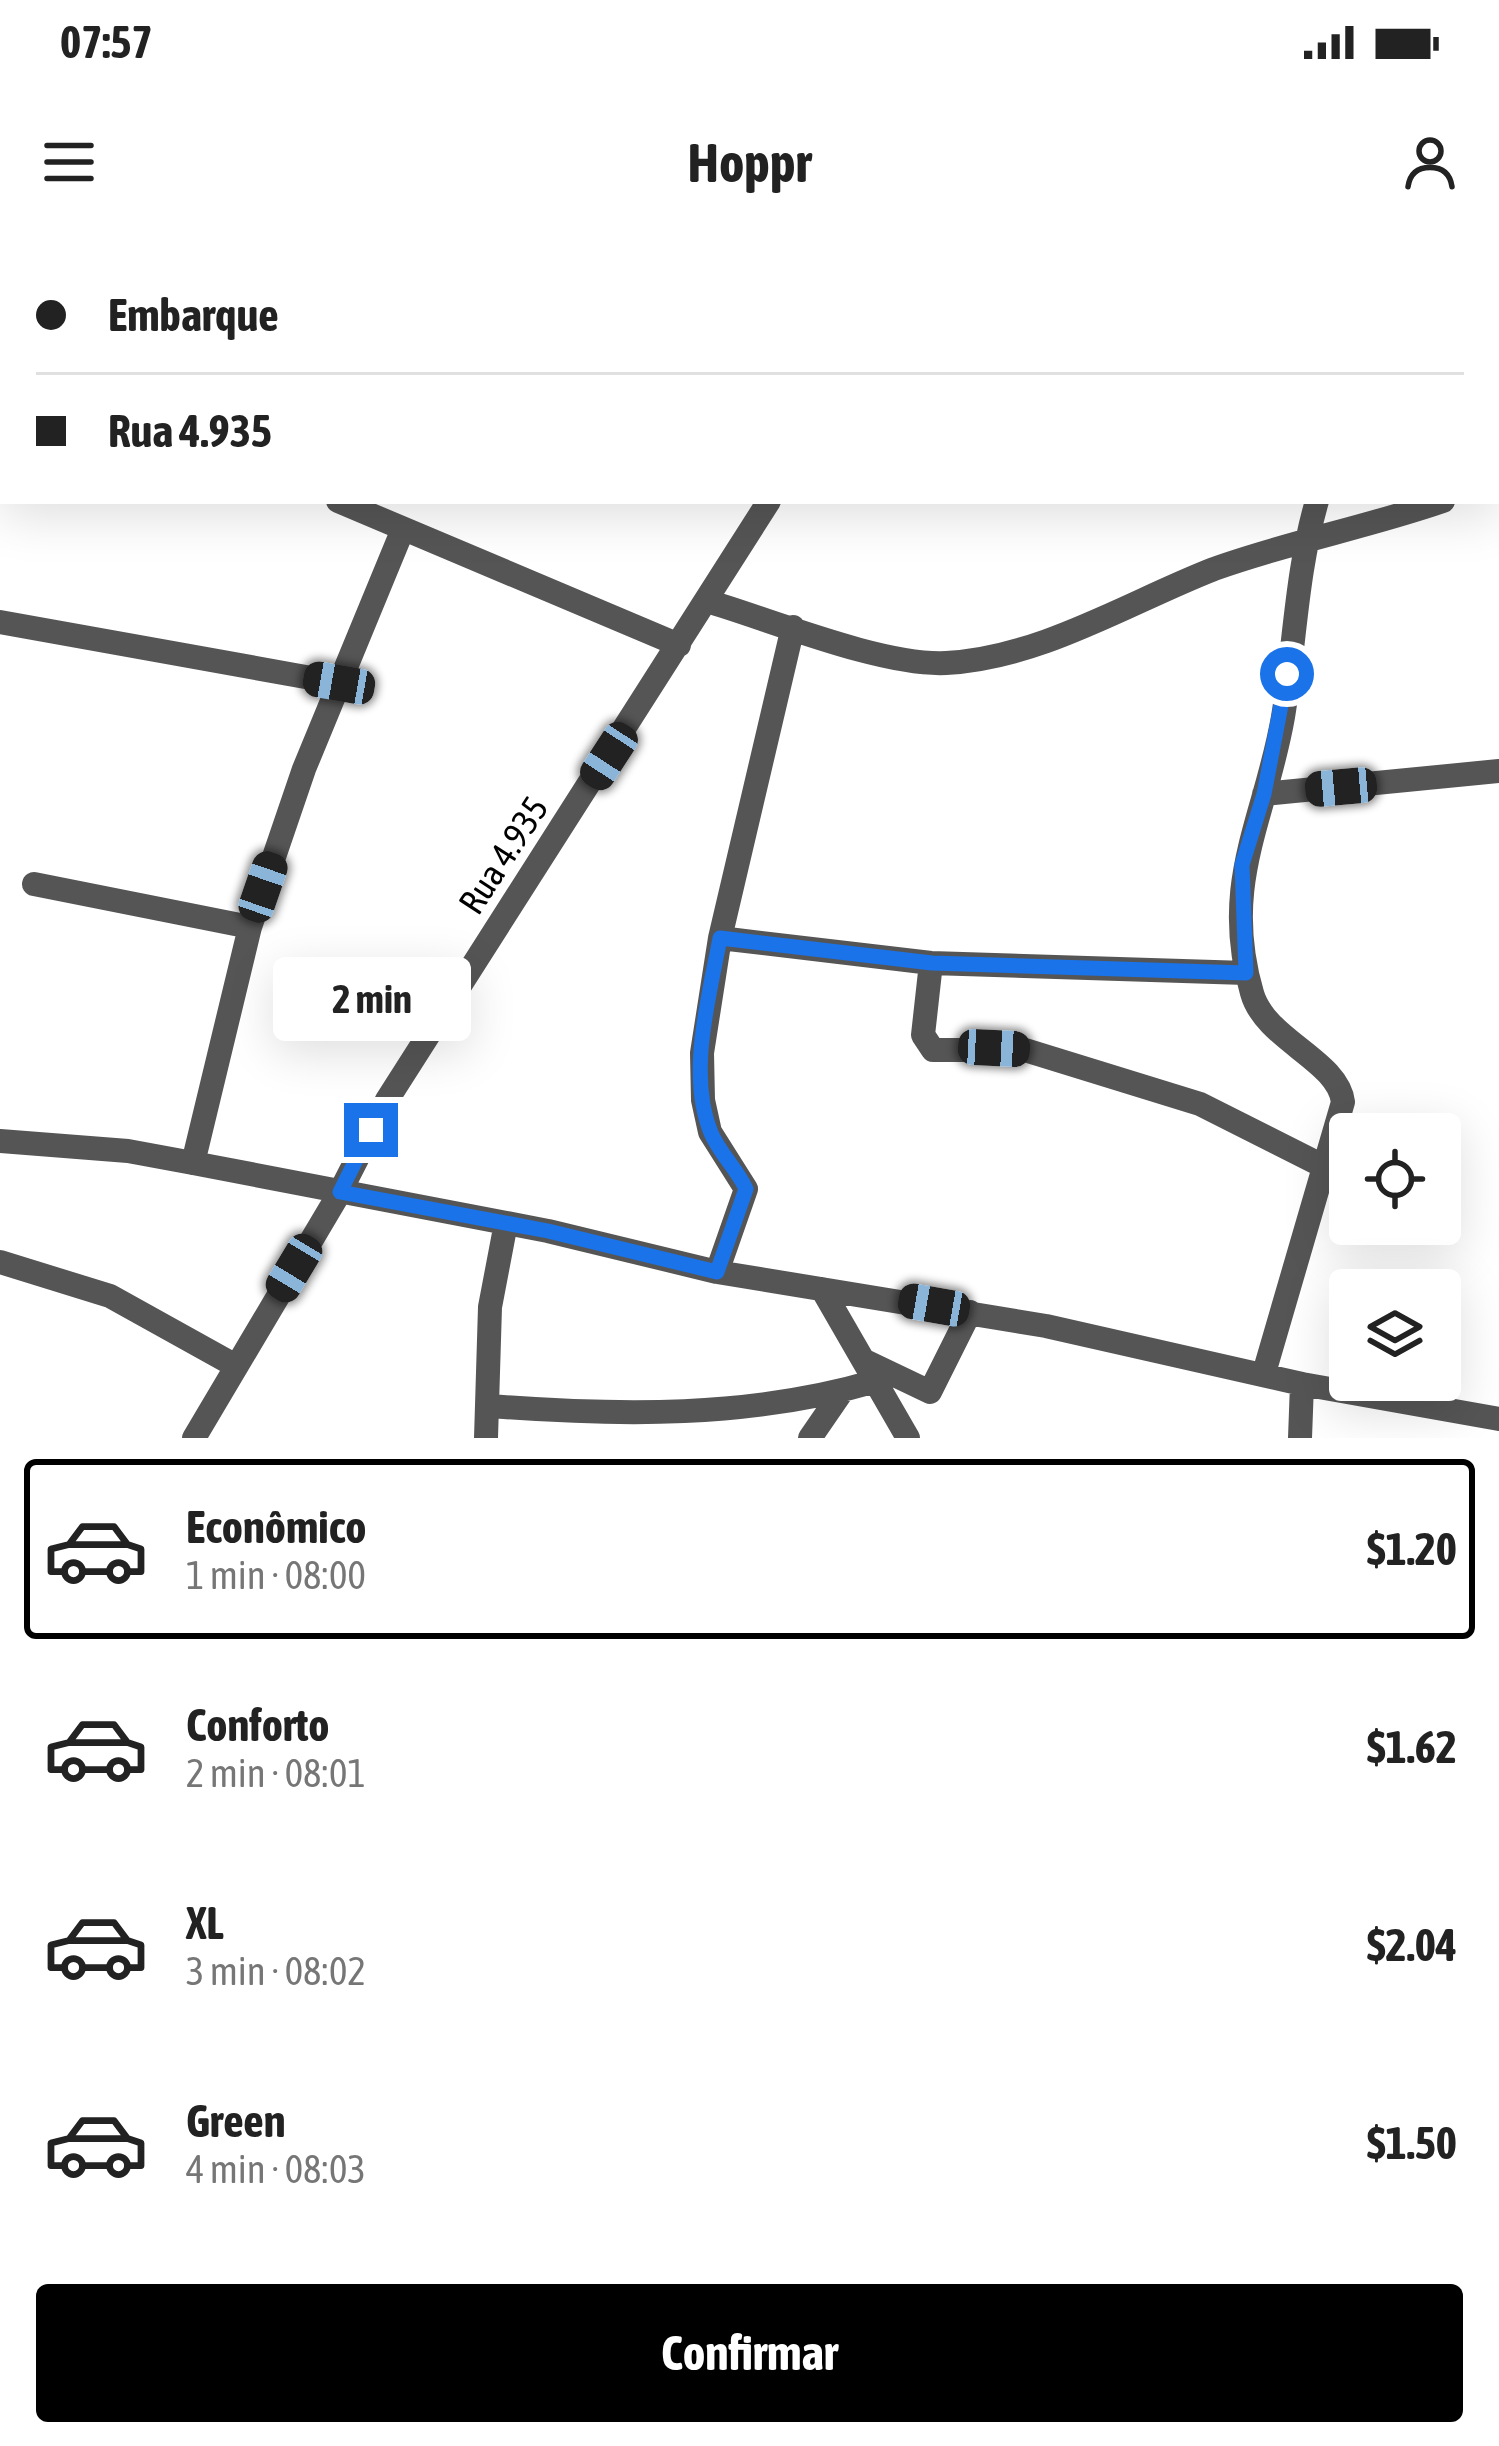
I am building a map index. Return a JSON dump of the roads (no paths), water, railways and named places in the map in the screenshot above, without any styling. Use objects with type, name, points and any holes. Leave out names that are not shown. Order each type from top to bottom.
[{"type":"street","points":[[345,504],[679,645]]},
{"type":"street","name":"Rua 4.935","points":[[194,1438],[340,1192],[387,1100],[768,504]]},
{"type":"street","points":[[1264,1373],[1325,1167],[1342,1091],[1256,1009],[1246,973],[1242,865],[1283,717],[1305,543],[1317,504]]},
{"type":"street","points":[[707,601],[891,655],[944,663],[995,655],[1134,608],[1213,570],[1433,504]]},
{"type":"street","points":[[193,1163],[250,927],[339,683],[403,529]]},
{"type":"street","points":[[0,622],[339,683]]},
{"type":"street","points":[[717,1272],[746,1189],[710,1132],[703,1100],[702,1053],[720,938],[793,627]]},
{"type":"street","points":[[1264,794],[1499,771]]},
{"type":"street","points":[[34,884],[250,927]]},
{"type":"street","points":[[720,938],[932,963],[1246,973]]},
{"type":"street","points":[[932,963],[923,1035],[933,1050],[1025,1050],[1200,1104],[1325,1167]]},
{"type":"street","points":[[0,1141],[128,1151],[193,1163],[506,1223],[717,1272],[970,1312],[1302,1384],[1499,1419]]},
{"type":"street","points":[[486,1438],[490,1307],[506,1223]]},
{"type":"street","points":[[0,1262],[110,1297],[236,1366]]},
{"type":"street","points":[[822,1289],[908,1438]]},
{"type":"street","points":[[870,1370],[930,1392],[970,1312]]},
{"type":"street","points":[[810,1438],[843,1390],[870,1370]]},
{"type":"street","points":[[1300,1438],[1302,1384]]},
{"type":"street","points":[[490,1406],[665,1413],[780,1403],[843,1390]]}]
